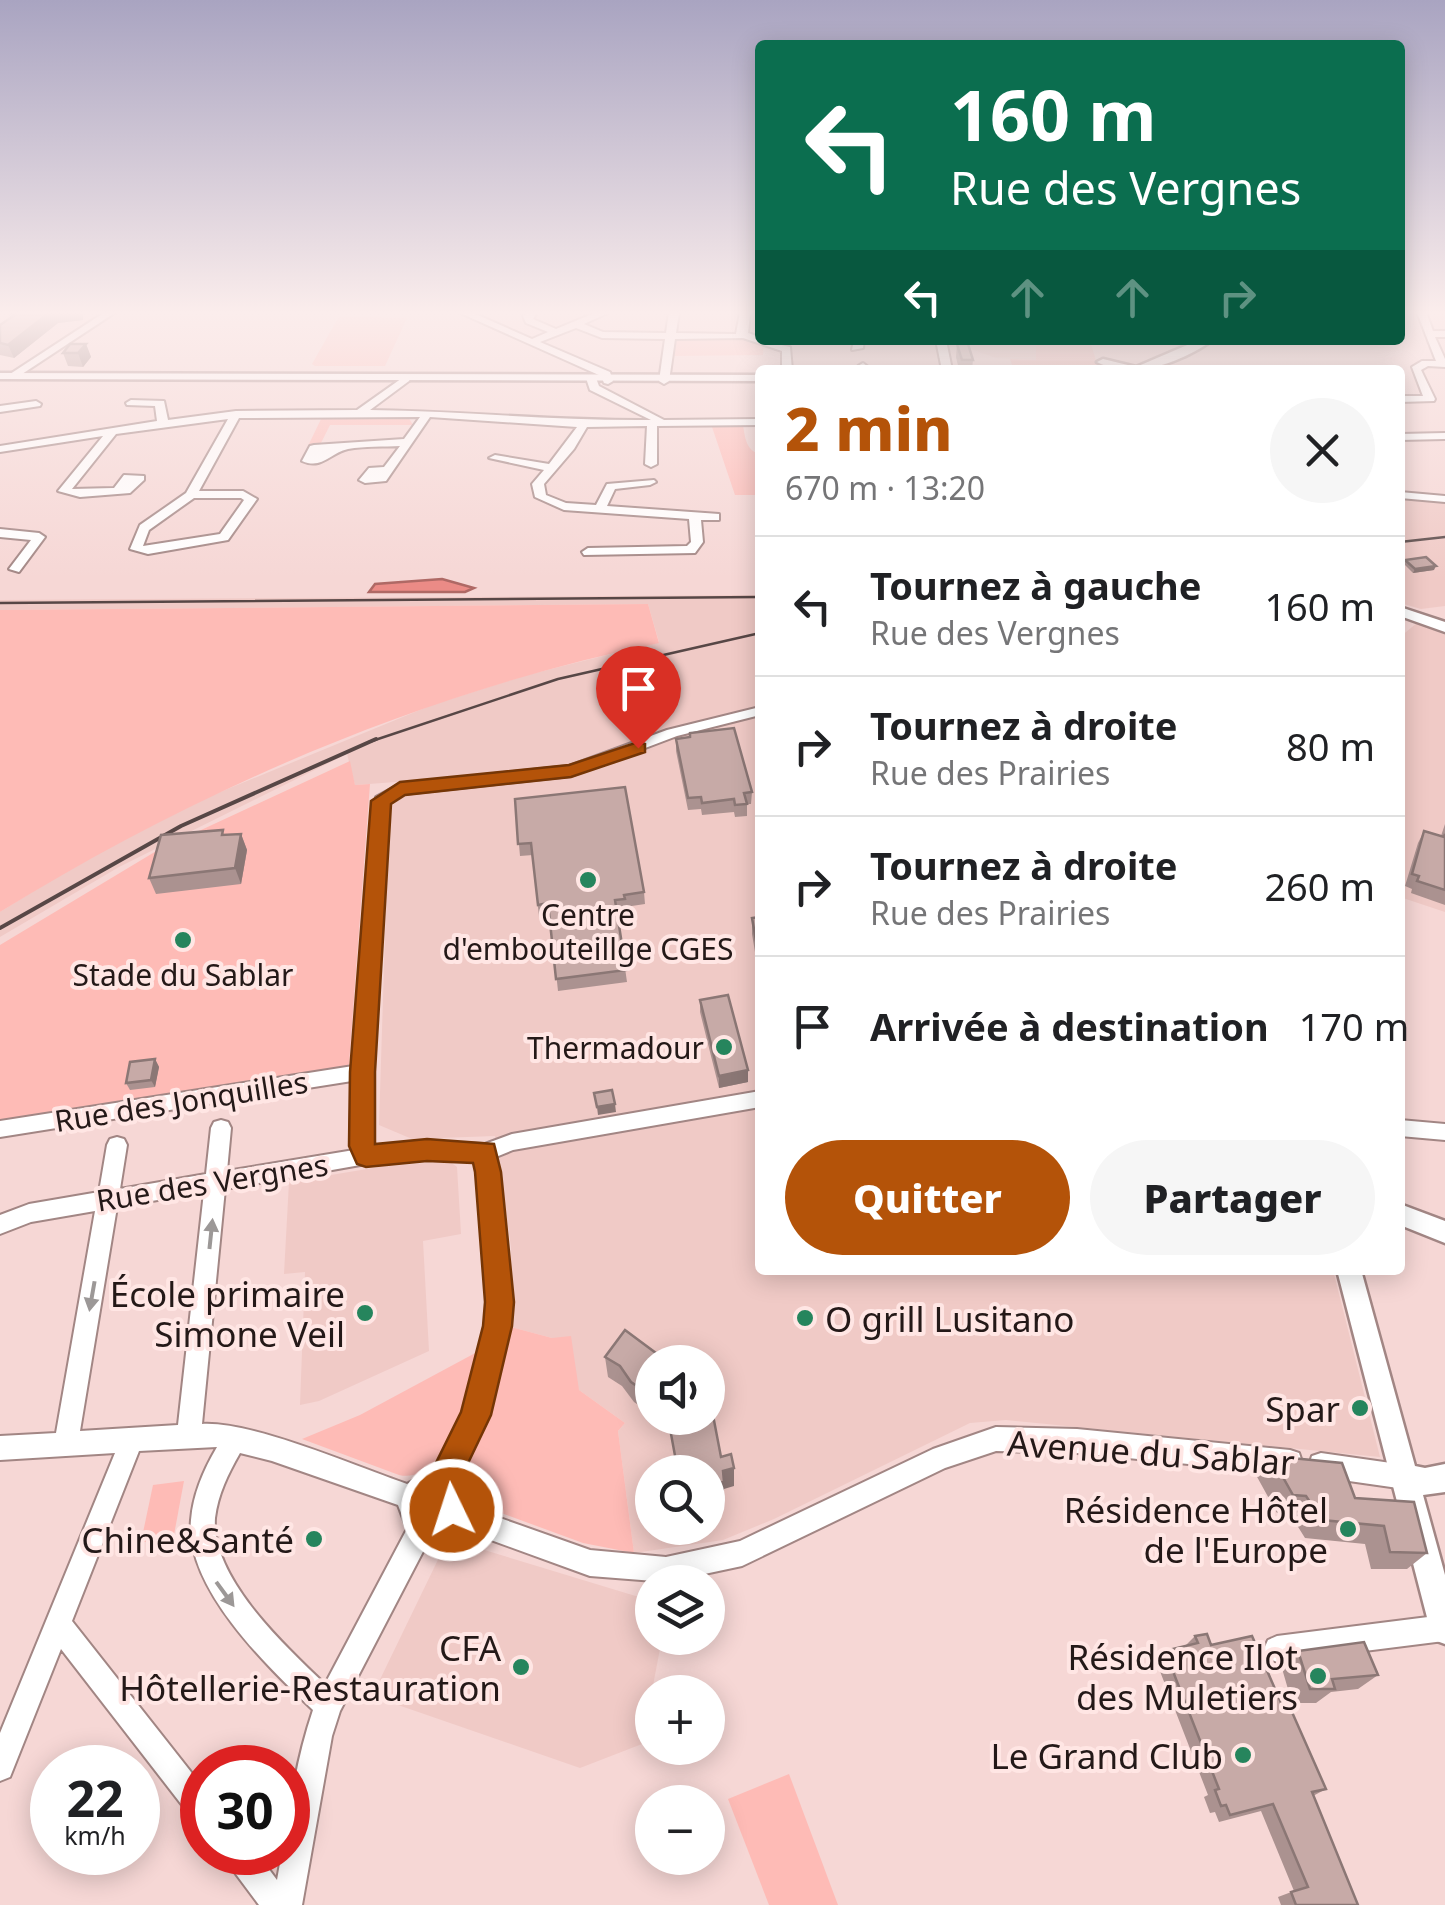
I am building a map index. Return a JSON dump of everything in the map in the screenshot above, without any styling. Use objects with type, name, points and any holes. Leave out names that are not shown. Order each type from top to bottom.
[{"type":"main road","points":[[1405,611],[1445,625]]},
{"type":"main road","points":[[1405,1216],[1445,1232]]},
{"type":"main road","points":[[1350,1275],[1445,1629]]},
{"type":"main road","points":[[1404,1477],[1424,1482],[1445,1478]]},
{"type":"street","points":[[360,412],[375,401]]},
{"type":"street","points":[[616,401],[655,422]]},
{"type":"street","points":[[130,403],[160,403],[163,423]]},
{"type":"street","points":[[0,409],[36,404]]},
{"type":"street","points":[[387,471],[428,413]]},
{"type":"street","points":[[3,452],[236,414],[428,413],[584,424],[755,422]]},
{"type":"street","points":[[191,495],[251,497],[224,537],[136,549],[144,528],[191,495],[236,414]]},
{"type":"street","points":[[651,464],[655,422]]},
{"type":"street","points":[[584,424],[538,484],[540,497],[564,506],[715,517]]},
{"type":"street","points":[[112,432],[64,491],[118,491]]},
{"type":"street","points":[[1405,437],[1445,436]]},
{"type":"street","points":[[342,446],[408,442]]},
{"type":"street","points":[[484,472],[497,454],[554,468]]},
{"type":"street","points":[[600,509],[611,486],[650,482]]},
{"type":"street","points":[[1405,495],[1445,499]]},
{"type":"street","points":[[588,552],[690,550],[697,542],[695,517]]},
{"type":"street","points":[[0,532],[39,537],[14,570]]},
{"type":"street","points":[[366,1156],[360,1136],[362,1072],[381,801],[400,789],[571,771],[672,733],[755,712]]},
{"type":"street","name":"Rue des Jonquilles","points":[[0,1130],[362,1072]]},
{"type":"street","name":"Rue des Vergnes","points":[[0,1224],[30,1213],[366,1156],[427,1150],[485,1152],[512,1142],[755,1100]]},
{"type":"street","points":[[189,1435],[221,1128]]},
{"type":"street","points":[[1405,1128],[1445,1132]]},
{"type":"street","points":[[66,1442],[116,1145]]},
{"type":"street","points":[[441,1485],[476,1415],[497,1326],[500,1302],[485,1152]]},
{"type":"street","points":[[0,1448],[189,1435],[235,1438],[413,1498]]},
{"type":"street","points":[[235,1438],[205,1508],[203,1540],[212,1576],[230,1602],[328,1706]]},
{"type":"street","name":"Avenue du Sablar","points":[[451,1513],[590,1562],[666,1570],[742,1553],[941,1457],[996,1439],[1077,1441],[1198,1452],[1404,1477]]},
{"type":"street","points":[[0,1767],[132,1440]]},
{"type":"street","points":[[422,1528],[411,1515],[413,1498],[423,1488],[441,1485]]},
{"type":"street","points":[[422,1528],[442,1524],[451,1513],[453,1497],[441,1485]]},
{"type":"street","points":[[286,1905],[318,1736],[328,1706],[422,1528]]},
{"type":"street","points":[[57,1623],[180,1780]]},
{"type":"street","points":[[1277,1649],[1445,1629]]},
{"type":"street","points":[[255,1875],[278,1905]]},
{"type":"shaded area","points":[[323,415],[407,415],[413,425],[330,425],[320,445],[308,446]]},
{"type":"shaded area","points":[[711,424],[743,425],[749,447],[755,452],[755,495],[735,495]]},
{"type":"shaded area","points":[[1405,498],[1445,502],[1445,606],[1421,609],[1405,604]]},
{"type":"shaded area","points":[[442,579],[474,588],[465,592],[369,592],[375,584]]},
{"type":"shaded area","points":[[755,595],[755,1275],[1334,1275],[1380,1457],[1006,1420],[970,1423],[725,1539],[725,1455],[635,1455],[635,1545],[689,1545],[634,1553],[618,1431],[625,1423],[579,1390],[552,1338],[511,1327],[511,1247],[495,1136],[412,1139],[379,1125],[389,808],[404,796],[409,781],[355,785],[347,754],[119,867],[0,937],[0,912],[74,866],[196,802],[432,705],[527,675],[659,642],[648,604],[0,610],[0,600]]},
{"type":"shaded area","points":[[648,604],[659,643],[486,688],[318,749],[156,824],[0,912],[0,610]]},
{"type":"shaded area","points":[[1417,623],[1445,635],[1445,912],[1405,899],[1405,633]]},
{"type":"shaded area","name":"Stade du Sablar","points":[[350,761],[355,785],[370,784],[349,1064],[341,1070],[0,1122],[0,945],[158,850]]},
{"type":"shaded area","name":"École primaire Simone Veil","points":[[449,1161],[457,1167],[461,1234],[423,1241],[429,1351],[319,1401],[300,1405],[305,1272],[284,1274],[289,1182],[379,1167]]},
{"type":"shaded area","points":[[511,1327],[552,1338],[571,1336],[579,1390],[625,1423],[618,1431],[634,1553],[583,1543],[474,1503],[468,1495],[463,1477],[488,1419]]},
{"type":"shaded area","points":[[479,1351],[463,1408],[444,1450],[416,1474],[399,1475],[302,1439],[360,1415]]},
{"type":"shaded area","points":[[184,1481],[173,1540],[141,1542],[153,1485]]},
{"type":"shaded area","name":"CFA Hôtellerie-Restauration","points":[[448,1539],[635,1596],[635,1655],[659,1655],[655,1675],[635,1675],[635,1747],[580,1768],[372,1696]]},
{"type":"shaded area","points":[[789,1774],[838,1905],[769,1905],[728,1799]]},
{"type":"building","points":[[1426,557],[1436,566],[1415,569],[1405,560]]},
{"type":"building","points":[[734,728],[752,792],[744,793],[747,804],[735,805],[734,799],[702,803],[701,797],[688,798],[676,739],[690,737],[690,733]]},
{"type":"building","name":"Centre d'embouteillge CGES","points":[[625,787],[644,892],[615,900],[626,970],[556,979],[548,903],[538,905],[531,843],[518,844],[515,799]]},
{"type":"building","points":[[223,830],[222,835],[241,834],[235,868],[149,878],[161,835]]},
{"type":"building","points":[[1424,831],[1444,837],[1445,834],[1445,890],[1417,881],[1419,876],[1412,874]]},
{"type":"building","name":"Thermadour","points":[[728,995],[748,1070],[719,1076],[700,1000]]},
{"type":"building","points":[[155,1059],[151,1080],[126,1083],[130,1062]]},
{"type":"building","points":[[612,1090],[615,1104],[597,1107],[594,1093]]},
{"type":"building","points":[[625,1330],[645,1345],[635,1345],[635,1385],[620,1366],[605,1357]]},
{"type":"building","points":[[671,1435],[717,1435],[721,1455],[675,1455]]},
{"type":"building","points":[[731,1454],[734,1468],[725,1470],[725,1456]]},
{"type":"building","points":[[1271,1456],[1342,1463],[1355,1498],[1414,1502],[1427,1553],[1390,1552],[1384,1526],[1322,1520],[1306,1496],[1293,1495]]},
{"type":"building","name":"Le Grand Club","points":[[1207,1634],[1211,1645],[1252,1636],[1282,1705],[1288,1703],[1326,1789],[1312,1792],[1358,1905],[1296,1905],[1291,1892],[1308,1887],[1273,1804],[1230,1815],[1226,1805],[1221,1806],[1215,1790],[1219,1789],[1165,1651],[1198,1643],[1195,1636]]},
{"type":"building","points":[[1364,1642],[1378,1675],[1332,1679],[1335,1689],[1310,1689],[1298,1651]]},
{"type":"railway","points":[[1405,541],[1445,537]]},
{"type":"railway","points":[[0,603],[755,597]]},
{"type":"railway","points":[[370,742],[558,679],[755,634]]},
{"type":"railway","points":[[370,742],[376,739]]},
{"type":"railway","points":[[0,928],[181,826],[370,742]]},
{"type":"place","name":"Centre d'embouteillge CGES","points":[[588,880]]},
{"type":"place","name":"Stade du Sablar","points":[[183,940]]},
{"type":"place","name":"Thermadour","points":[[724,1047]]},
{"type":"place","name":"École primaire Simone Veil","points":[[365,1313]]},
{"type":"place","name":"O grill Lusitano","points":[[805,1318]]},
{"type":"place","name":"Spar","points":[[1360,1408]]},
{"type":"place","name":"Résidence Hôtel de l'Europe","points":[[1348,1529]]},
{"type":"place","name":"Chine&Santé","points":[[314,1539]]},
{"type":"place","name":"CFA Hôtellerie-Restauration","points":[[521,1667]]},
{"type":"place","name":"Résidence Ilot des Muletiers","points":[[1318,1676]]},
{"type":"place","name":"Le Grand Club","points":[[1243,1755]]},
{"type":"route","points":[[452,1510],[450,1492],[441,1485],[476,1415],[488,1374],[500,1302],[488,1172],[485,1152],[427,1150],[366,1156],[362,1146],[362,1072],[381,801],[400,789],[571,771],[638,748]]}]
